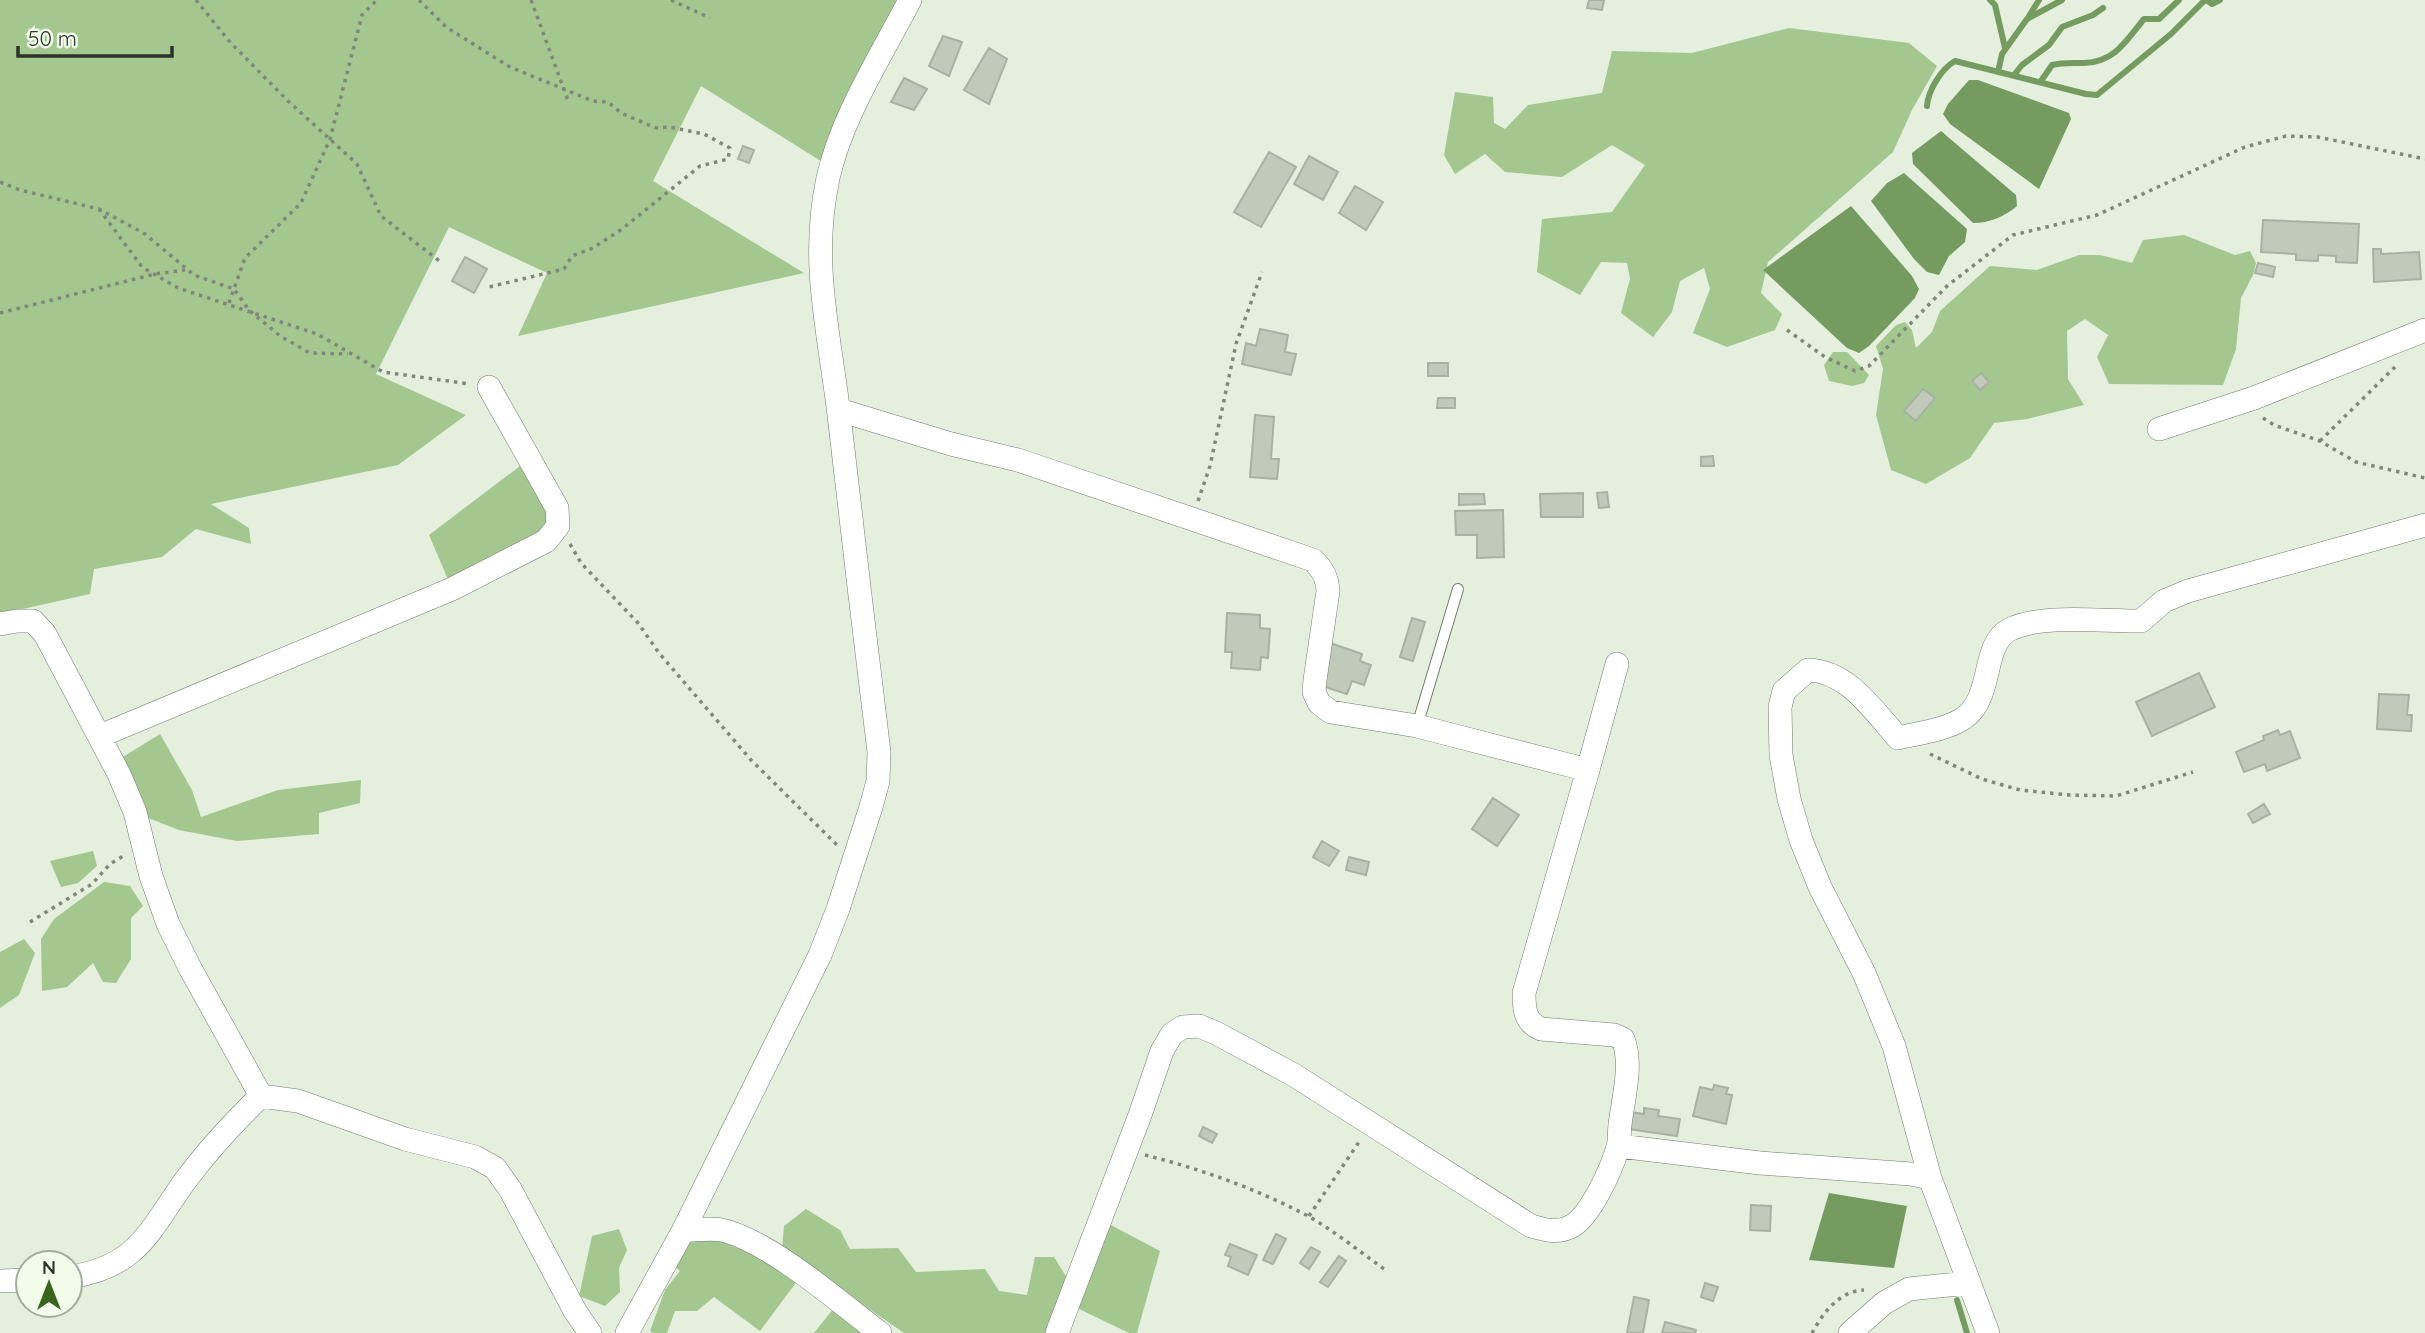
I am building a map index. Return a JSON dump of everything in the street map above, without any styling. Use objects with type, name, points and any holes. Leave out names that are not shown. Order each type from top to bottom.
[{"type":"street","points":[[627,1333],[683,1231],[820,955],[854,863],[877,781],[879,752],[839,410],[822,299],[821,218],[829,175],[843,129],[911,0]]},
{"type":"street","points":[[2159,429],[2241,403],[2425,330]]},
{"type":"street","points":[[100,736],[452,589],[546,541],[558,526],[557,508],[489,387]]},
{"type":"street","points":[[839,410],[951,444],[1018,460],[1313,560],[1327,578],[1328,592],[1314,692],[1319,703],[1331,712],[1417,726],[1588,770]]},
{"type":"street","points":[[1988,1333],[1930,1178],[1894,1046],[1864,973],[1820,887],[1789,799],[1781,755],[1780,707],[1784,691],[1808,670],[1822,670],[1838,676],[1898,738],[1949,725],[1963,719],[1973,710],[1982,695],[1995,646],[2000,636],[2010,629],[2069,620],[2141,621],[2164,601],[2188,592],[2425,525]]},
{"type":"street","points":[[0,624],[33,621],[45,634],[100,736],[135,812],[142,844],[168,924],[261,1096]]},
{"type":"street","points":[[1057,1333],[1162,1051],[1172,1034],[1183,1027],[1199,1026],[1216,1033],[1294,1075],[1531,1226],[1558,1231],[1570,1228],[1588,1212],[1619,1146],[1627,1054],[1623,1039],[1614,1035],[1541,1029],[1532,1025],[1524,1007],[1524,993],[1618,664]]},
{"type":"street","points":[[84,1275],[93,1274],[123,1260],[152,1231],[185,1181],[226,1130],[261,1096]]},
{"type":"street","points":[[261,1096],[298,1101],[405,1139],[475,1157],[495,1168],[510,1189],[575,1311],[590,1333]]},
{"type":"street","points":[[1619,1146],[1930,1178]]},
{"type":"street","points":[[683,1231],[709,1228],[751,1240],[880,1333]]},
{"type":"street","points":[[1850,1333],[1884,1303],[1909,1289],[1968,1283]]},
{"type":"lane","points":[[1417,726],[1458,589]]},
{"type":"path","points":[[196,0],[229,41],[312,125],[356,164],[381,216],[442,263]]},
{"type":"path","points":[[229,303],[245,258],[301,203],[330,139],[362,15],[377,0]]},
{"type":"path","points":[[419,0],[446,27],[510,67],[593,101],[608,102],[621,113],[656,128],[669,127],[704,134],[730,148],[728,159],[700,166],[622,229],[593,248],[572,256],[564,269],[489,287]]},
{"type":"path","points":[[531,0],[569,103]]},
{"type":"path","points":[[671,0],[710,18]]},
{"type":"path","points":[[1787,330],[1825,357],[1855,371],[1869,366],[1947,286],[2013,235],[2096,215],[2245,147],[2276,138],[2318,136],[2425,159]]},
{"type":"path","points":[[0,182],[20,190],[99,209],[145,234],[194,275],[234,289],[249,310],[281,336],[310,353],[352,354]]},
{"type":"path","points":[[99,209],[142,267],[178,288],[317,334],[383,372],[489,387]]},
{"type":"path","points":[[0,313],[155,274],[187,270]]},
{"type":"path","points":[[1191,519],[1210,466],[1236,344],[1262,272]]},
{"type":"path","points":[[2320,441],[2396,366]]},
{"type":"path","points":[[2241,403],[2274,425],[2320,441],[2356,462],[2425,478]]},
{"type":"path","points":[[558,526],[581,563],[638,623],[659,653],[751,760],[854,863]]},
{"type":"path","points":[[1898,738],[1982,779],[2020,790],[2116,796],[2193,772]]},
{"type":"path","points":[[30,922],[92,884],[110,864],[142,844]]},
{"type":"path","points":[[1308,1217],[1371,1126]]},
{"type":"path","points":[[1126,1150],[1182,1164],[1242,1186],[1308,1217],[1384,1269]]},
{"type":"shaded area","points":[[0,0],[905,0],[824,163],[701,86],[653,181],[804,273],[518,336],[547,273],[449,227],[376,374],[466,415],[398,465],[211,504],[249,528],[251,544],[196,529],[162,557],[94,569],[90,594],[0,614]]},
{"type":"shaded area","points":[[1789,28],[1909,43],[1937,66],[1912,110],[1893,152],[1768,262],[1761,293],[1782,314],[1775,330],[1727,347],[1693,333],[1710,289],[1704,268],[1680,281],[1672,312],[1653,337],[1621,313],[1630,279],[1627,263],[1601,262],[1580,295],[1537,272],[1542,219],[1612,212],[1645,165],[1612,145],[1562,177],[1505,172],[1485,154],[1455,174],[1444,155],[1455,92],[1493,97],[1494,123],[1505,129],[1528,105],[1602,93],[1612,51],[1692,53]]},
{"type":"shaded area","points":[[1969,80],[1978,80],[2069,113],[2071,119],[2039,189],[1950,124],[1943,114],[1948,104]]},
{"type":"shaded area","points":[[1941,131],[2016,195],[2017,206],[1996,219],[1973,223],[1913,164],[1912,153]]},
{"type":"shaded area","points":[[1904,173],[1967,229],[1965,242],[1949,256],[1939,275],[1927,272],[1914,259],[1871,201],[1887,183]]},
{"type":"shaded area","points":[[1851,206],[1912,276],[1919,289],[1915,298],[1859,353],[1847,348],[1763,270]]},
{"type":"shaded area","points":[[2184,235],[2235,255],[2250,251],[2256,263],[2241,298],[2236,349],[2223,385],[2109,384],[2097,357],[2108,335],[2085,319],[2067,331],[2068,379],[2084,405],[2027,419],[1994,423],[1970,458],[1926,484],[1891,470],[1876,415],[1883,369],[1876,346],[1896,325],[1905,322],[1912,330],[1916,348],[1932,332],[1940,311],[1990,266],[2037,270],[2079,255],[2100,255],[2132,263],[2143,240]]},
{"type":"shaded area","points":[[1833,352],[1847,352],[1869,375],[1864,383],[1852,386],[1829,381],[1824,365]]},
{"type":"shaded area","points":[[524,463],[553,525],[450,584],[429,535]]},
{"type":"shaded area","points":[[160,734],[192,790],[201,817],[278,790],[361,780],[360,803],[319,813],[319,834],[237,841],[179,830],[143,816],[136,786],[123,757]]},
{"type":"shaded area","points":[[93,851],[97,866],[78,883],[61,887],[50,861]]},
{"type":"shaded area","points":[[104,882],[130,886],[143,906],[131,918],[131,959],[116,983],[103,982],[93,963],[67,987],[42,991],[41,939],[54,919]]},
{"type":"shaded area","points":[[24,939],[35,953],[19,995],[0,1008],[0,952]]},
{"type":"shaded area","points":[[1829,1193],[1907,1206],[1894,1268],[1809,1260]]},
{"type":"shaded area","points":[[806,1209],[840,1230],[850,1249],[898,1248],[916,1272],[985,1269],[999,1291],[1027,1295],[1035,1257],[1054,1257],[1067,1278],[1046,1333],[904,1333],[782,1249],[784,1226]]},
{"type":"shaded area","points":[[1107,1223],[1160,1251],[1137,1333],[1129,1333],[1077,1308]]},
{"type":"shaded area","points":[[619,1229],[627,1250],[619,1268],[620,1292],[605,1306],[579,1296],[592,1236]]},
{"type":"shaded area","points":[[706,1234],[739,1242],[798,1280],[760,1331],[714,1297],[697,1311],[675,1311],[667,1333],[653,1333],[650,1331],[665,1290],[680,1271],[674,1266],[690,1242]]},
{"type":"shaded area","points":[[834,1308],[869,1333],[814,1333]]},
{"type":"building","points":[[1589,0],[1604,0],[1602,10],[1587,8]]},
{"type":"building","points":[[943,36],[962,42],[949,76],[929,66]]},
{"type":"building","points":[[989,48],[1007,59],[989,104],[964,90]]},
{"type":"building","points":[[904,78],[927,89],[914,110],[891,102]]},
{"type":"building","points":[[743,146],[754,150],[749,163],[738,159]]},
{"type":"building","points":[[1269,152],[1296,167],[1261,227],[1234,212]]},
{"type":"building","points":[[1309,156],[1338,172],[1323,200],[1294,184]]},
{"type":"building","points":[[1355,186],[1383,202],[1366,230],[1339,213]]},
{"type":"building","points":[[2263,220],[2359,224],[2357,263],[2336,262],[2336,256],[2318,255],[2318,261],[2296,260],[2296,254],[2261,252]]},
{"type":"building","points":[[2373,249],[2381,249],[2381,254],[2419,252],[2421,279],[2374,282]]},
{"type":"building","points":[[465,257],[487,269],[474,293],[452,281]]},
{"type":"building","points":[[2258,263],[2275,267],[2273,277],[2255,273]]},
{"type":"building","points":[[1260,329],[1288,335],[1285,352],[1296,354],[1291,375],[1242,364],[1246,343],[1256,346]]},
{"type":"building","points":[[1428,363],[1448,363],[1448,376],[1428,376]]},
{"type":"building","points":[[1981,373],[1989,382],[1980,390],[1972,381]]},
{"type":"building","points":[[1923,389],[1935,398],[1916,421],[1904,411]]},
{"type":"building","points":[[1438,398],[1455,398],[1455,408],[1437,408]]},
{"type":"building","points":[[1255,415],[1274,417],[1271,459],[1279,459],[1277,479],[1250,477]]},
{"type":"building","points":[[1713,456],[1714,466],[1701,466],[1701,457]]},
{"type":"building","points":[[1607,492],[1609,507],[1599,508],[1597,493]]},
{"type":"building","points":[[1583,493],[1583,517],[1541,517],[1540,494]]},
{"type":"building","points":[[1459,494],[1484,494],[1485,504],[1459,505]]},
{"type":"building","points":[[1503,510],[1504,557],[1477,558],[1477,535],[1456,535],[1455,511]]},
{"type":"building","points":[[1227,613],[1260,615],[1260,628],[1270,629],[1268,658],[1261,657],[1260,670],[1231,668],[1232,652],[1225,652]]},
{"type":"building","points":[[1412,618],[1425,622],[1413,661],[1400,657]]},
{"type":"building","points":[[1330,643],[1362,654],[1360,661],[1371,665],[1364,685],[1352,681],[1347,694],[1316,684]]},
{"type":"building","points":[[2199,673],[2215,707],[2152,736],[2136,702]]},
{"type":"building","points":[[2379,694],[2409,695],[2407,715],[2412,715],[2411,731],[2377,729]]},
{"type":"building","points":[[2278,730],[2280,735],[2290,731],[2300,758],[2267,771],[2265,764],[2244,772],[2236,752],[2264,740],[2263,736]]},
{"type":"building","points":[[1493,798],[1519,815],[1497,846],[1472,829]]},
{"type":"building","points":[[2264,804],[2270,814],[2253,823],[2248,814]]},
{"type":"building","points":[[1322,841],[1339,851],[1329,866],[1313,857]]},
{"type":"building","points":[[1349,857],[1369,862],[1366,875],[1346,870]]},
{"type":"building","points":[[1714,1085],[1728,1088],[1726,1094],[1732,1095],[1726,1124],[1693,1116],[1700,1087],[1713,1090]]},
{"type":"building","points":[[1644,1108],[1659,1110],[1658,1116],[1680,1119],[1677,1136],[1628,1129],[1630,1112],[1644,1114]]},
{"type":"building","points":[[1203,1127],[1217,1134],[1212,1143],[1199,1136]]},
{"type":"building","points":[[1751,1205],[1771,1206],[1770,1231],[1750,1230]]},
{"type":"building","points":[[1276,1234],[1286,1239],[1273,1264],[1263,1260]]},
{"type":"building","points":[[1230,1244],[1257,1255],[1248,1275],[1228,1266],[1231,1257],[1225,1255]]},
{"type":"building","points":[[1311,1247],[1320,1252],[1309,1269],[1300,1263]]},
{"type":"building","points":[[1339,1256],[1346,1261],[1328,1287],[1320,1282]]},
{"type":"building","points":[[1705,1283],[1718,1287],[1713,1301],[1701,1297]]},
{"type":"building","points":[[1634,1297],[1649,1300],[1643,1333],[1627,1333]]},
{"type":"building","points":[[1665,1322],[1696,1330],[1695,1333],[1662,1333]]},
{"type":"waterway","points":[[1990,0],[1995,5],[2005,48]]},
{"type":"waterway","points":[[2029,16],[2039,0]]},
{"type":"waterway","points":[[1998,72],[2002,54],[2027,19],[2062,0]]},
{"type":"waterway","points":[[2041,81],[2052,65],[2104,59],[2119,49],[2144,19],[2159,19],[2179,0]]},
{"type":"waterway","points":[[1927,106],[1936,81],[1955,61],[2097,95],[2171,34],[2205,0]]},
{"type":"waterway","points":[[2206,0],[2212,4],[2220,0]]},
{"type":"waterway","points":[[2014,75],[2022,65],[2049,45],[2062,27],[2093,15],[2103,8]]},
{"type":"waterway","points":[[1957,1300],[1967,1333]]}]
